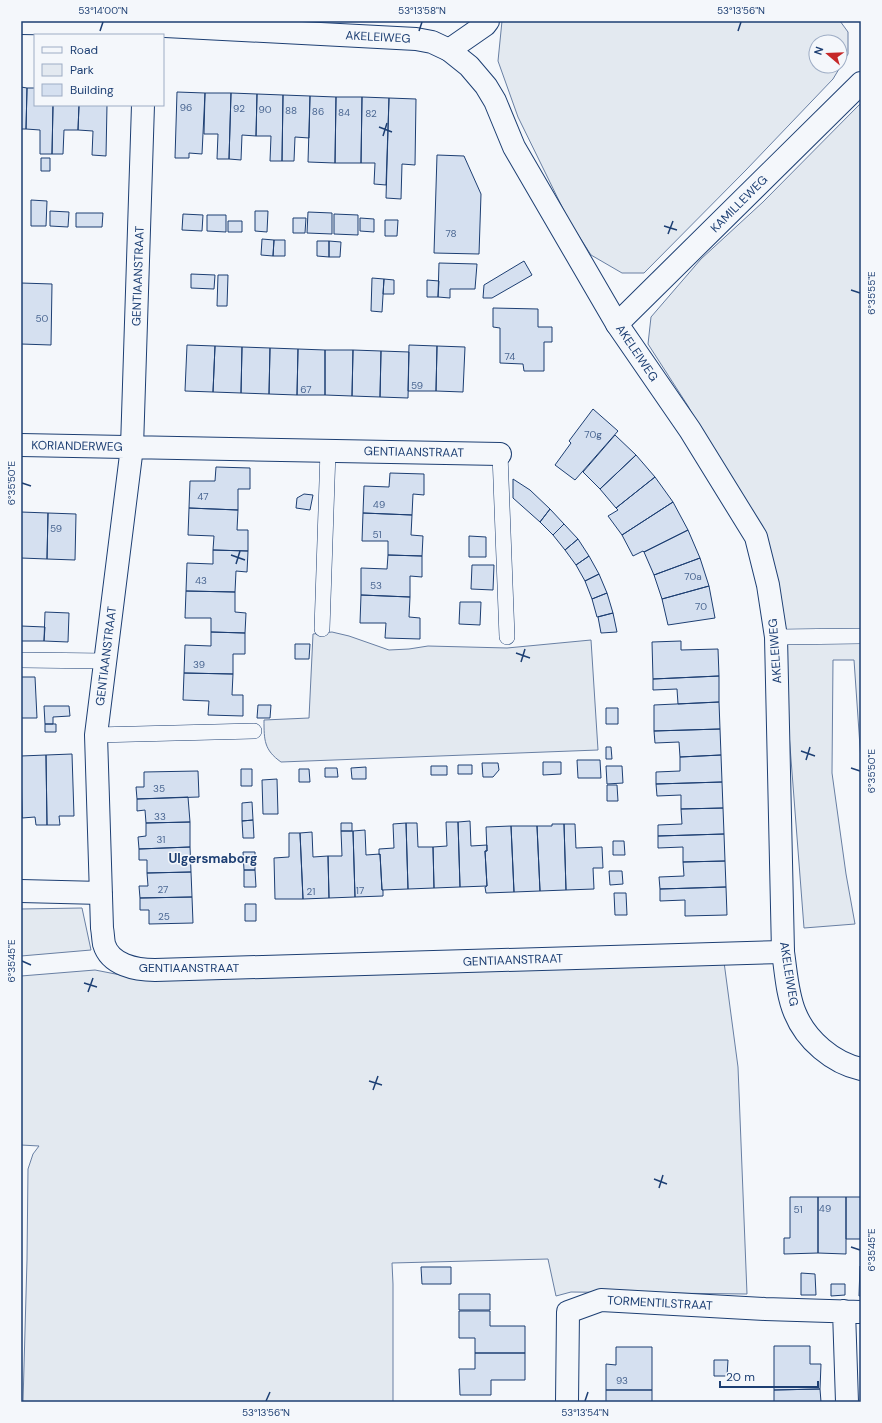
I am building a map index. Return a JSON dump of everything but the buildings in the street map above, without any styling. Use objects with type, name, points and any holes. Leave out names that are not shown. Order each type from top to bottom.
[{"type":"street","points":[[449,50],[485,25],[488,21]]},
{"type":"street","name":"AKELEIWEG","points":[[21,23],[145,30],[416,39],[432,42],[449,50],[469,66],[486,86],[495,101],[514,147],[617,324],[690,430],[756,537],[768,585],[776,637],[783,952],[790,997],[795,1014],[814,1043],[828,1054],[842,1062],[861,1069]]},
{"type":"street","name":"KAMILLEWEG","points":[[617,324],[861,83]]},
{"type":"street","name":"GENTIAANSTRAAT","points":[[143,106],[132,447],[96,735],[102,928],[104,945],[111,956],[127,966],[140,970],[783,952]]},
{"type":"street","name":"KORIANDERWEG","points":[[21,445],[132,447]]},
{"type":"street","name":"GENTIAANSTRAAT","points":[[132,447],[500,454]]},
{"type":"street","points":[[21,891],[101,893]]},
{"type":"street","name":"TORMENTILSTRAAT","points":[[567,1402],[568,1312],[601,1300],[765,1309],[852,1311],[847,1402]]},
{"type":"lane","points":[[322,629],[328,451]]},
{"type":"lane","points":[[500,454],[507,637]]},
{"type":"lane","points":[[776,637],[861,636]]},
{"type":"lane","points":[[21,660],[106,661]]},
{"type":"lane","points":[[96,735],[254,731]]},
{"type":"green space","points":[[502,21],[840,21],[848,32],[848,34],[808,34],[808,74],[836,74],[833,79],[644,273],[622,273],[591,255],[568,219],[518,117],[498,61]]},
{"type":"green space","points":[[861,103],[861,761],[854,660],[833,660],[832,773],[846,874],[855,924],[804,928],[782,642],[727,477],[688,406],[648,344],[651,317],[701,259],[763,202]]},
{"type":"green space","points":[[332,632],[349,636],[389,650],[428,646],[507,648],[591,640],[598,750],[281,762],[275,758],[268,749],[264,733],[264,720],[309,718],[313,634]]},
{"type":"green space","points":[[82,908],[91,950],[21,956],[21,909]]},
{"type":"green space","points":[[724,962],[738,1067],[747,1294],[571,1292],[556,1296],[548,1259],[392,1263],[393,1402],[23,1402],[28,1169],[33,1154],[39,1146],[21,1145],[21,976],[95,970],[136,978]]},
{"type":"district","name":"Ulgersmaborg","points":[[213,858]]}]
